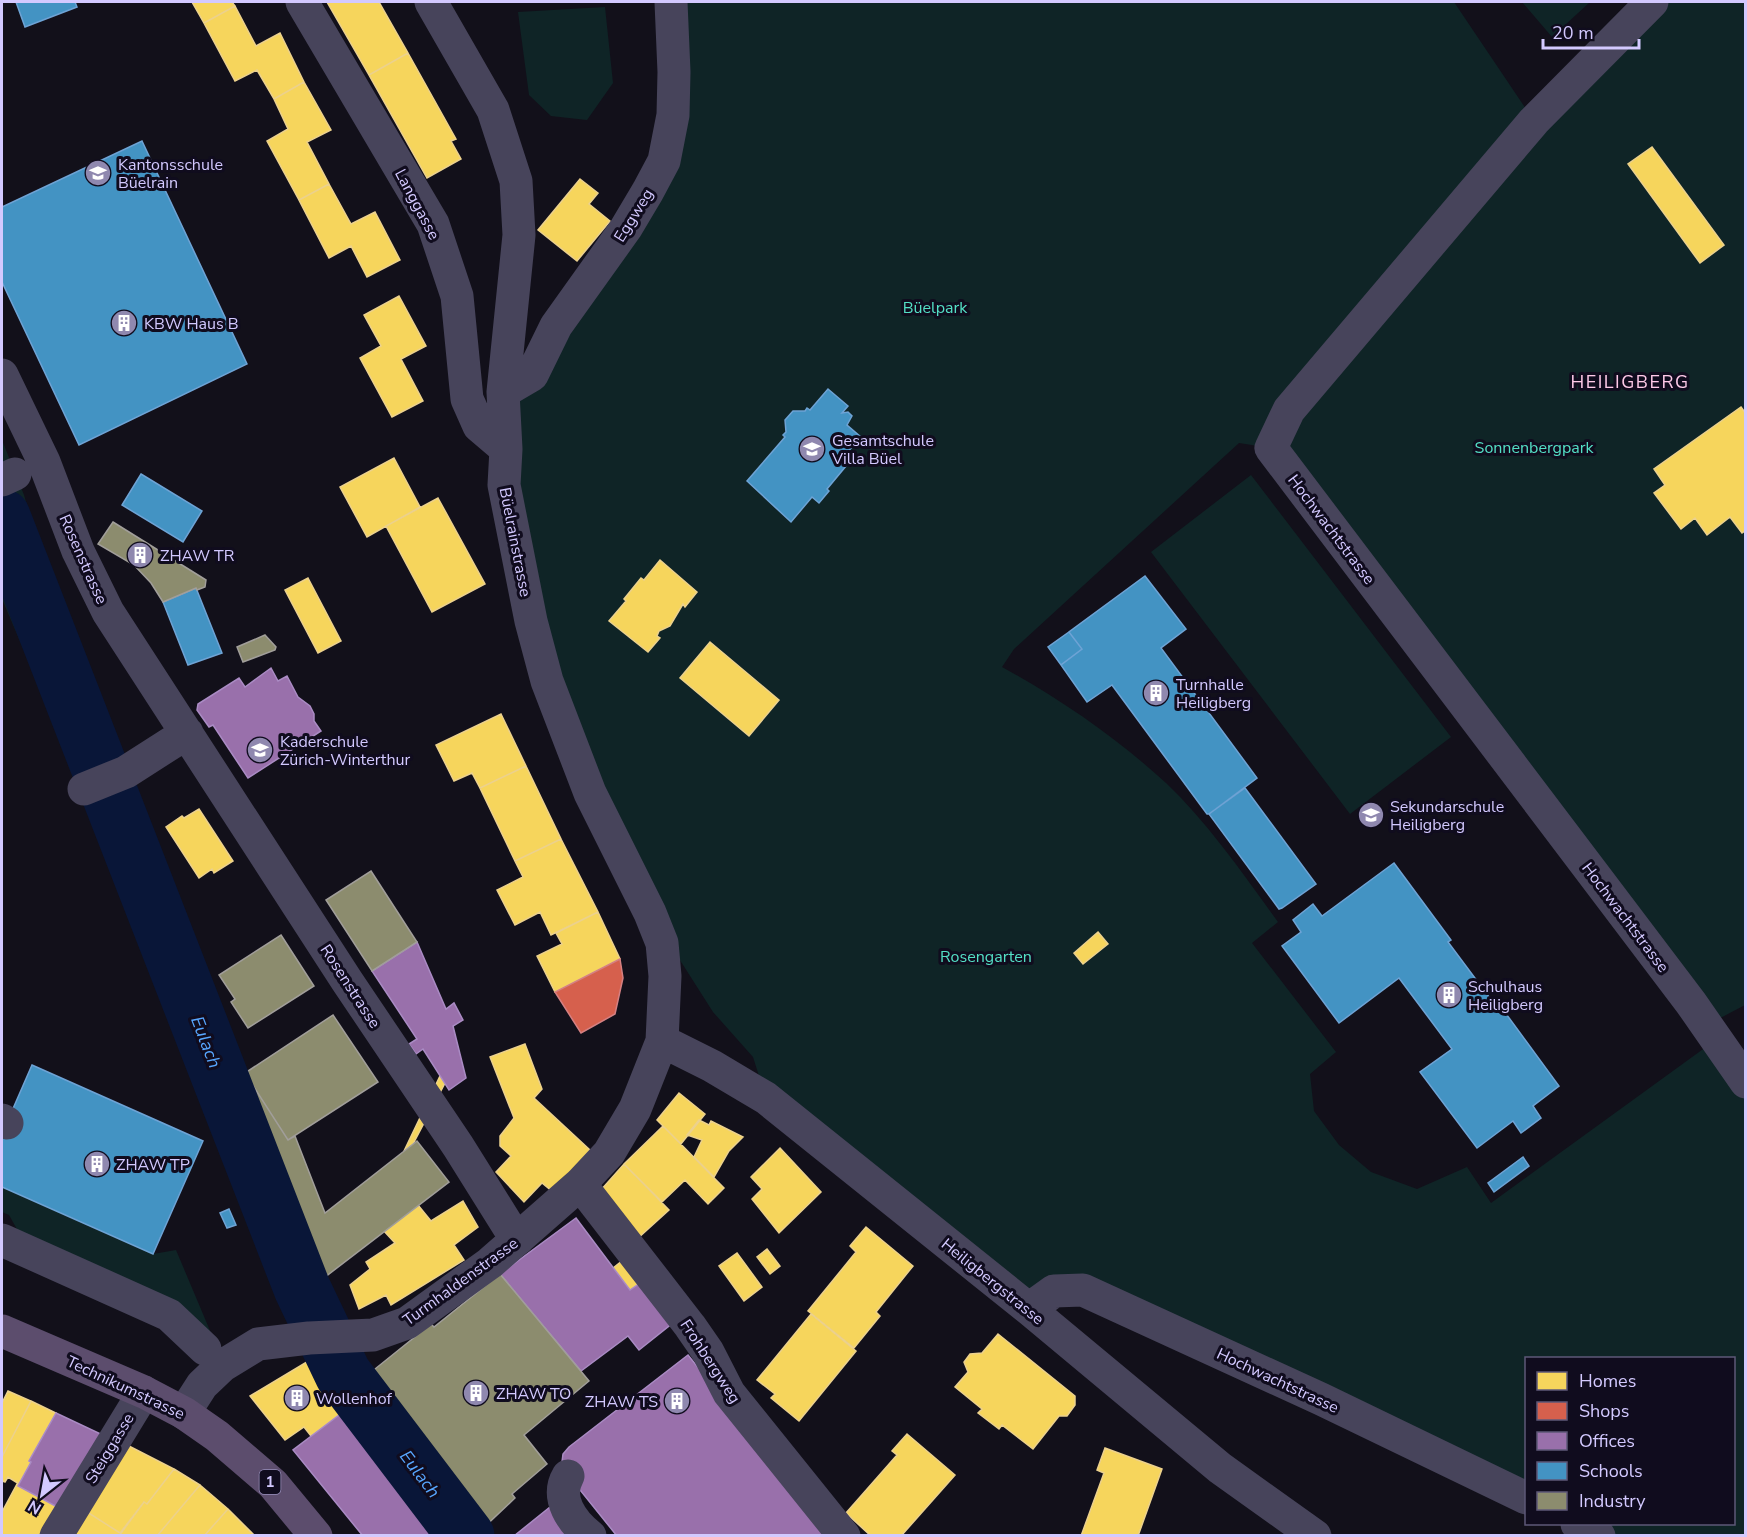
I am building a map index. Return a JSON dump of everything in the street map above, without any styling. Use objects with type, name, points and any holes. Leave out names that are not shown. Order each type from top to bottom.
[{"type":"main road","name":"Technikumstrasse","points":[[2,1331],[144,1392],[184,1413],[217,1436],[273,1484],[316,1536]]},
{"type":"street","name":"Langgasse","points":[[302,2],[433,224],[457,296],[467,399],[479,426],[506,449]]},
{"type":"street","name":"Büelrainstrasse","points":[[431,2],[494,110],[516,181],[519,235],[503,392],[506,449],[504,485],[531,621],[547,681],[590,793],[650,913],[662,943],[665,976],[662,1041]]},
{"type":"street","name":"Eggweg","points":[[503,392],[532,375],[556,326],[626,228],[664,161],[673,115],[671,2]]},
{"type":"street","name":"Hochwachtstrasse","points":[[1652,2],[1534,121],[1457,210],[1289,411],[1271,448],[1691,1003],[1746,1082]]},
{"type":"street","name":"Rosenstrasse","points":[[2,375],[44,462],[78,551],[108,612],[347,981],[518,1239]]},
{"type":"street","points":[[84,789],[126,772],[187,733]]},
{"type":"street","name":"Turmhaldenstrasse","points":[[184,1413],[202,1384],[222,1366],[258,1344],[373,1335],[407,1323],[490,1263],[580,1184],[609,1153],[628,1123],[662,1041]]},
{"type":"street","name":"Heiligbergstrasse","points":[[662,1041],[712,1066],[766,1098],[1029,1309],[1220,1468],[1315,1536]]},
{"type":"street","name":"Frohbergweg","points":[[580,1184],[690,1326],[708,1352],[729,1393],[844,1536]]},
{"type":"street","points":[[5,1238],[169,1315],[204,1349]]},
{"type":"street","name":"Hochwachtstrasse","points":[[1029,1309],[1054,1292],[1083,1290],[1322,1399],[1525,1496]]},
{"type":"street","name":"Steiggasse","points":[[56,1536],[144,1392]]},
{"type":"street","points":[[568,1476],[563,1487],[564,1502],[584,1531],[600,1532]]},
{"type":"street","points":[[1579,1525],[1599,1536]]},
{"type":"green space","points":[[671,2],[1454,2],[1534,121],[1652,2],[1745,2],[1745,1005],[1707,1025],[1271,448],[1239,443],[1014,649],[1002,667],[1087,720],[1147,766],[1196,815],[1252,886],[1278,922],[1252,943],[1336,1052],[1310,1074],[1314,1111],[1339,1145],[1371,1172],[1417,1189],[1467,1167],[1491,1203],[1717,1039],[1745,1082],[1745,1535],[1599,1535],[1579,1525],[1735,1525],[1735,1357],[1525,1357],[1525,1498],[1083,1290],[1029,1309],[766,1098],[753,1057],[713,1012],[650,913],[547,681],[503,392],[648,192]]},
{"type":"green space","points":[[1522,2],[1590,2],[1552,37]]},
{"type":"green space","points":[[605,7],[613,83],[587,120],[551,116],[529,95],[518,12]]},
{"type":"green space","points":[[2,440],[24,495],[37,539],[256,1107],[245,1113],[340,1337],[302,1317],[225,1131],[100,810],[93,812],[2,599]]},
{"type":"green space","points":[[1251,475],[1451,737],[1350,814],[1151,552]]},
{"type":"green space","points":[[2,1187],[153,1254],[176,1250],[211,1333],[18,1231],[9,1215],[2,1212]]},
{"type":"building: Homes","points":[[192,2],[232,2],[235,6],[204,23]]},
{"type":"building: Homes","points":[[327,2],[379,2],[408,53],[369,75]]},
{"type":"building: Homes","points":[[235,6],[256,46],[280,33],[304,82],[274,99],[257,70],[235,81],[204,23]]},
{"type":"building: Homes","points":[[408,53],[456,139],[451,141],[461,159],[427,178],[369,75]]},
{"type":"building: Homes","points":[[304,82],[331,130],[307,142],[329,184],[299,200],[267,141],[288,129],[274,99]]},
{"type":"building: Homes","points":[[1652,147],[1724,245],[1700,263],[1628,164]]},
{"type":"building: Homes","points":[[580,179],[598,193],[589,204],[610,221],[577,261],[538,230]]},
{"type":"building: Homes","points":[[329,184],[351,224],[375,212],[400,260],[367,277],[351,246],[329,258],[299,200]]},
{"type":"building: Homes","points":[[399,296],[426,346],[401,359],[423,401],[392,417],[360,358],[381,346],[364,315]]},
{"type":"building: Homes","points":[[1741,407],[1746,414],[1746,530],[1742,533],[1730,517],[1707,535],[1695,518],[1681,529],[1654,493],[1665,485],[1654,469]]},
{"type":"building: Homes","points":[[394,458],[420,507],[367,537],[340,487]]},
{"type":"building: Homes","points":[[438,498],[485,584],[432,612],[386,526]]},
{"type":"building: Homes","points":[[660,560],[697,592],[685,607],[683,604],[670,626],[659,631],[657,636],[660,638],[648,652],[609,621],[641,578],[644,580]]},
{"type":"building: Homes","points":[[308,578],[341,641],[318,653],[285,590]]},
{"type":"building: Homes","points":[[710,642],[779,700],[749,736],[680,678]]},
{"type":"building: Homes","points":[[501,714],[526,766],[480,788],[472,773],[454,781],[436,745]]},
{"type":"building: Homes","points":[[526,766],[561,839],[515,861],[480,788]]},
{"type":"building: Homes","points":[[199,809],[233,861],[214,873],[212,869],[199,878],[166,827],[182,816],[184,818]]},
{"type":"building: Homes","points":[[561,839],[598,912],[551,935],[540,912],[515,925],[497,890],[523,877],[515,861]]},
{"type":"building: Homes","points":[[598,912],[620,959],[555,992],[537,956],[562,944],[556,933]]},
{"type":"building: Homes","points":[[1098,932],[1108,944],[1083,964],[1074,953]]},
{"type":"building: Homes","points":[[525,1044],[542,1089],[534,1098],[590,1150],[553,1192],[542,1183],[524,1202],[496,1172],[511,1156],[500,1146],[500,1136],[514,1118],[490,1057]]},
{"type":"building: Homes","points":[[440,1076],[445,1083],[413,1144],[404,1151]]},
{"type":"building: Homes","points":[[679,1093],[705,1114],[681,1144],[657,1120]]},
{"type":"building: Homes","points":[[699,1120],[709,1125],[711,1121],[743,1137],[729,1151],[714,1177],[694,1157],[702,1140],[687,1135]]},
{"type":"building: Homes","points":[[663,1126],[724,1188],[708,1204],[685,1180],[662,1202],[624,1164]]},
{"type":"building: Homes","points":[[780,1148],[821,1192],[779,1233],[752,1199],[762,1189],[751,1177]]},
{"type":"building: Homes","points":[[624,1164],[669,1210],[636,1240],[600,1191]]},
{"type":"building: Homes","points":[[463,1201],[478,1227],[454,1245],[464,1260],[391,1305],[386,1295],[359,1309],[350,1285],[370,1269],[366,1262],[395,1243],[384,1231],[418,1205],[431,1221]]},
{"type":"building: Homes","points":[[866,1227],[913,1266],[876,1312],[880,1316],[854,1348],[808,1311],[856,1252],[850,1246]]},
{"type":"building: Homes","points":[[767,1249],[780,1266],[770,1274],[757,1257]]},
{"type":"building: Homes","points":[[737,1253],[762,1287],[744,1301],[719,1266]]},
{"type":"building: Homes","points":[[628,1256],[645,1279],[630,1290],[613,1268]]},
{"type":"building: Homes","points":[[811,1314],[856,1351],[799,1421],[771,1398],[775,1394],[757,1380]]},
{"type":"building: Homes","points":[[998,1334],[1075,1396],[1075,1405],[1067,1416],[1059,1416],[1033,1449],[1002,1425],[999,1429],[978,1413],[982,1409],[955,1387],[968,1372],[964,1362],[970,1354],[982,1353]]},
{"type":"building: Homes","name":"Wollenhof","points":[[315,1357],[345,1399],[342,1401],[347,1409],[311,1436],[304,1427],[285,1440],[250,1396]]},
{"type":"building: Homes","points":[[8,1391],[31,1401],[2,1457],[2,1403]]},
{"type":"building: Homes","points":[[31,1401],[56,1413],[19,1484],[8,1477],[2,1483],[2,1457]]},
{"type":"building: Homes","points":[[907,1434],[955,1475],[901,1536],[871,1536],[846,1513],[897,1455],[892,1451]]},
{"type":"building: Homes","points":[[125,1444],[174,1469],[147,1504],[144,1502],[120,1533],[84,1510]]},
{"type":"building: Homes","points":[[1105,1448],[1162,1469],[1138,1536],[1081,1536],[1104,1473],[1097,1470]]},
{"type":"building: Homes","points":[[174,1469],[200,1485],[157,1536],[119,1536],[144,1502],[147,1504]]},
{"type":"building: Homes","points":[[17,1484],[61,1509],[43,1536],[2,1536],[2,1512]]},
{"type":"building: Homes","points":[[200,1485],[228,1509],[204,1536],[157,1536]]},
{"type":"building: Homes","points":[[228,1509],[253,1534],[252,1536],[204,1536]]},
{"type":"building: Homes","points":[[84,1510],[120,1533],[119,1536],[68,1536]]},
{"type":"building: Shops","points":[[620,959],[623,978],[615,1014],[581,1033],[555,992]]},
{"type":"building: Offices","points":[[271,668],[278,681],[287,676],[298,697],[310,706],[314,714],[314,721],[321,731],[248,778],[213,725],[209,727],[197,710],[198,704],[239,678],[245,687]]},
{"type":"building: Offices","points":[[417,942],[446,1009],[454,1003],[463,1020],[453,1026],[466,1078],[449,1090],[423,1049],[416,1054],[409,1044],[417,1039],[372,971]]},
{"type":"building: Offices","points":[[576,1218],[630,1290],[643,1281],[674,1322],[639,1350],[628,1336],[581,1371],[500,1274]]},
{"type":"building: Offices","name":"ZHAW TS","points":[[688,1355],[834,1536],[617,1536],[564,1470],[563,1454]]},
{"type":"building: Offices","points":[[347,1409],[444,1536],[363,1536],[293,1450]]},
{"type":"building: Offices","points":[[56,1413],[105,1436],[61,1509],[18,1486]]},
{"type":"building: Offices","points":[[550,1507],[573,1536],[514,1536]]},
{"type":"building: Schools","points":[[16,2],[75,2],[77,7],[25,27]]},
{"type":"building: Schools","name":"KBW Haus B","points":[[142,141],[247,364],[79,445],[2,282],[2,207]]},
{"type":"building: Schools","points":[[828,389],[848,406],[842,413],[848,412],[852,416],[847,425],[861,437],[845,455],[851,460],[827,489],[829,491],[819,503],[812,497],[791,522],[747,481],[785,437],[783,435],[786,432],[785,420],[793,411],[805,411],[807,408],[810,410]]},
{"type":"building: Schools","points":[[141,474],[202,511],[183,542],[122,505]]},
{"type":"building: Schools","name":"Turnhalle Heiligberg","points":[[1145,576],[1186,629],[1161,648],[1257,778],[1209,814],[1112,685],[1087,702],[1061,665],[1082,649],[1069,632]]},
{"type":"building: Schools","name":"ZHAW TR","points":[[196,588],[222,653],[188,665],[163,602]]},
{"type":"building: Schools","points":[[1069,632],[1082,649],[1061,665],[1048,647]]},
{"type":"building: Schools","points":[[1245,788],[1316,884],[1279,909],[1209,814]]},
{"type":"building: Schools","name":"Schulhaus Heiligberg","points":[[1394,863],[1451,940],[1448,942],[1501,1013],[1504,1011],[1559,1086],[1533,1106],[1541,1118],[1521,1133],[1513,1121],[1477,1148],[1420,1072],[1452,1049],[1399,978],[1339,1023],[1282,946],[1301,932],[1293,920],[1313,904],[1322,916]]},
{"type":"building: Schools","name":"ZHAW TP","points":[[32,1065],[203,1141],[153,1254],[2,1187],[2,1134]]},
{"type":"building: Schools","points":[[1523,1157],[1529,1166],[1494,1192],[1488,1183]]},
{"type":"building: Schools","points":[[229,1209],[236,1225],[227,1228],[220,1213]]},
{"type":"building: Industry","name":"ZHAW TR","points":[[113,522],[206,580],[205,587],[197,590],[196,588],[163,602],[151,583],[134,565],[98,544]]},
{"type":"building: Industry","points":[[265,635],[276,647],[275,650],[243,662],[237,647]]},
{"type":"building: Industry","points":[[371,871],[417,942],[372,971],[326,900]]},
{"type":"building: Industry","points":[[281,935],[314,986],[248,1028],[231,1002],[235,999],[219,975]]},
{"type":"building: Industry","points":[[333,1015],[378,1082],[288,1140],[245,1073]]},
{"type":"building: Industry","points":[[245,1073],[288,1140],[295,1136],[325,1213],[417,1141],[449,1182],[316,1284],[245,1113],[256,1107],[243,1074]]},
{"type":"building: Industry","name":"ZHAW TO","points":[[500,1274],[589,1381],[524,1435],[547,1464],[512,1494],[515,1498],[478,1533],[406,1440],[386,1408],[388,1406],[365,1377],[431,1324],[434,1327]]},
{"type":"waterway","name":"Eulach","points":[[2,517],[302,1288],[343,1374],[466,1536]]},
{"type":"place","name":"Kantonsschule Büelrain","points":[[98,173]]},
{"type":"place","name":"KBW Haus B","points":[[124,323]]},
{"type":"place","name":"Gesamtschule Villa Büel","points":[[812,449]]},
{"type":"place","name":"ZHAW TR","points":[[140,555]]},
{"type":"place","name":"Turnhalle Heiligberg","points":[[1156,693]]},
{"type":"place","name":"Kaderschule Zürich-Winterthur","points":[[260,750]]},
{"type":"place","name":"Sekundarschule Heiligberg","points":[[1371,815]]},
{"type":"place","name":"Schulhaus Heiligberg","points":[[1449,995]]},
{"type":"place","name":"ZHAW TP","points":[[97,1164]]},
{"type":"place","name":"ZHAW TO","points":[[476,1393]]},
{"type":"place","name":"Wollenhof","points":[[297,1398]]},
{"type":"place","name":"ZHAW TS","points":[[677,1401]]},
{"type":"district","name":"HEILIGBERG","points":[[1630,382]]},
{"type":"park label","name":"Büelpark","points":[[935,307]]},
{"type":"park label","name":"Sonnenbergpark","points":[[1534,447]]},
{"type":"park label","name":"Rosengarten","points":[[986,956]]}]
